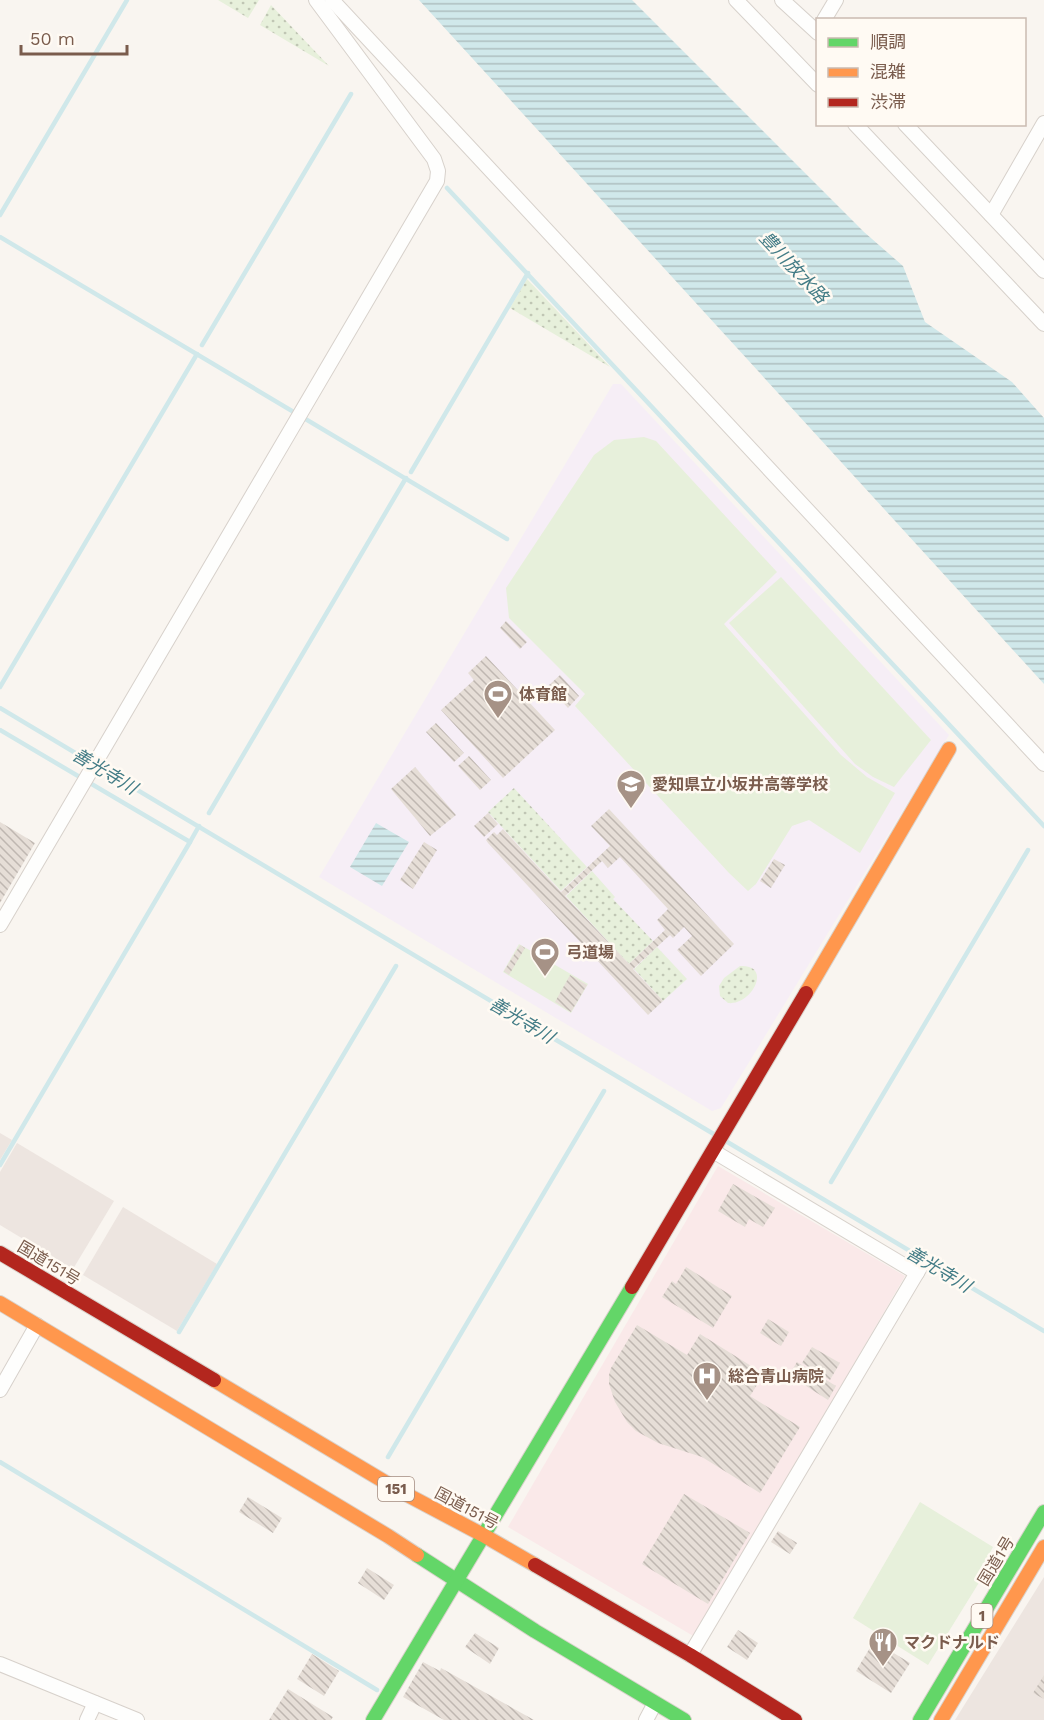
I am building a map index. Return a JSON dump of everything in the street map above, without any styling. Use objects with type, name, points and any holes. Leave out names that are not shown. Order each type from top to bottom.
[{"type":"main road","points":[[373,1720],[726,1129],[949,749]]},
{"type":"main road","name":"国道151号","points":[[0,1253],[400,1491],[483,1535],[690,1655],[795,1720]]},
{"type":"main road","name":"151","points":[[0,1303],[388,1536],[455,1581],[684,1720]]},
{"type":"main road","name":"国道1号","points":[[920,1720],[1044,1512]]},
{"type":"main road","name":"国道1号","points":[[941,1720],[1044,1547]]},
{"type":"street","points":[[0,925],[438,181],[434,159],[316,0]]},
{"type":"street","points":[[332,0],[1044,764]]},
{"type":"street","points":[[736,0],[816,84]]},
{"type":"street","points":[[782,0],[816,31]]},
{"type":"street","points":[[825,18],[836,0]]},
{"type":"street","points":[[991,215],[1044,123]]},
{"type":"street","points":[[857,126],[1044,324]]},
{"type":"street","points":[[906,126],[1044,271]]},
{"type":"street","points":[[690,1655],[919,1269],[715,1147]]},
{"type":"street","points":[[0,1390],[37,1325]]},
{"type":"street","points":[[0,1664],[137,1720]]},
{"type":"street","points":[[646,1720],[655,1702]]},
{"type":"street","points":[[87,1720],[95,1703]]},
{"type":"shaded area","name":"愛知県立小坂井高等学校","points":[[613,384],[621,384],[949,735],[721,1108],[712,1111],[319,877]]},
{"type":"shaded area","points":[[0,1133],[12,1140],[0,1160]]},
{"type":"shaded area","points":[[17,1143],[114,1201],[73,1269],[0,1225],[0,1172]]},
{"type":"shaded area","name":"総合青山病院","points":[[718,1166],[905,1276],[695,1637],[508,1527]]},
{"type":"shaded area","points":[[123,1207],[217,1264],[177,1331],[83,1275]]},
{"type":"shaded area","points":[[1044,1577],[1044,1720],[955,1720]]},
{"type":"green space","points":[[218,0],[259,0],[248,18]]},
{"type":"green space","points":[[271,5],[329,66],[260,25]]},
{"type":"green space","points":[[527,279],[610,367],[510,308]]},
{"type":"green space","points":[[644,437],[656,441],[777,572],[724,624],[841,755],[867,777],[895,793],[860,853],[809,820],[792,826],[756,884],[748,891],[575,706],[585,694],[509,618],[506,588],[594,455],[614,440]]},
{"type":"green space","points":[[781,577],[931,740],[894,787],[873,777],[855,764],[729,623]]},
{"type":"green space","points":[[514,788],[587,867],[561,891],[488,812]]},
{"type":"green space","points":[[592,871],[615,897],[613,899],[653,941],[629,964],[566,896]]},
{"type":"green space","name":"弓道場","points":[[519,944],[588,984],[571,1013],[503,972]]},
{"type":"green space","points":[[657,947],[687,979],[663,1001],[634,969]]},
{"type":"green space","points":[[740,966],[750,967],[755,971],[757,978],[755,985],[745,998],[728,1003],[720,996],[719,986],[724,978]]},
{"type":"green space","points":[[920,1502],[993,1547],[976,1578],[980,1581],[928,1665],[853,1618]]},
{"type":"water","name":"豊川放水路","points":[[419,0],[632,0],[864,232],[903,266],[925,322],[1012,382],[1044,418],[1044,684]]},
{"type":"water","points":[[376,823],[409,842],[382,886],[350,867]]},
{"type":"building","points":[[506,621],[527,642],[520,649],[500,628]]},
{"type":"building","name":"体育館","points":[[486,656],[555,730],[503,778],[441,710],[474,680],[468,673]]},
{"type":"building","points":[[560,675],[579,696],[568,708],[548,686]]},
{"type":"building","points":[[436,723],[464,753],[454,762],[426,732]]},
{"type":"building","points":[[469,756],[491,780],[480,790],[458,766]]},
{"type":"building","points":[[415,767],[456,815],[430,836],[391,789]]},
{"type":"building","points":[[609,809],[734,944],[701,976],[677,950],[692,936],[684,927],[673,938],[670,935],[633,969],[663,1001],[648,1015],[486,840],[494,832],[497,835],[503,829],[561,892],[610,846],[591,826]],"holes":[[[620,857],[668,909],[657,920],[665,930],[629,964],[565,896],[602,861],[608,868]]]},
{"type":"building","points":[[488,813],[498,824],[484,837],[474,826]]},
{"type":"building","points":[[0,822],[35,843],[0,903]]},
{"type":"building","points":[[424,842],[437,850],[413,889],[400,880]]},
{"type":"building","points":[[774,859],[785,865],[771,888],[760,881]]},
{"type":"building","points":[[520,945],[525,948],[509,975],[504,971]]},
{"type":"building","points":[[570,975],[587,985],[571,1012],[555,1002]]},
{"type":"building","points":[[733,1184],[775,1208],[763,1227],[749,1219],[745,1227],[718,1211]]},
{"type":"building","points":[[686,1267],[732,1296],[713,1328],[662,1297],[672,1281],[676,1284]]},
{"type":"building","points":[[768,1319],[789,1332],[781,1346],[760,1333]]},
{"type":"building","points":[[637,1325],[687,1355],[700,1334],[764,1374],[750,1396],[800,1427],[760,1493],[702,1457],[658,1443],[636,1431],[627,1422],[615,1402],[609,1384],[609,1375]]},
{"type":"building","points":[[812,1347],[840,1363],[830,1380],[802,1363]]},
{"type":"building","points":[[797,1362],[836,1386],[828,1400],[789,1375]]},
{"type":"building","points":[[684,1494],[750,1533],[708,1604],[642,1564]]},
{"type":"building","points":[[248,1497],[282,1518],[273,1533],[239,1512]]},
{"type":"building","points":[[778,1531],[797,1543],[790,1554],[771,1542]]},
{"type":"building","points":[[367,1568],[394,1585],[384,1600],[358,1583]]},
{"type":"building","points":[[738,1630],[758,1643],[747,1660],[727,1647]]},
{"type":"building","points":[[475,1633],[499,1648],[490,1664],[465,1647]]},
{"type":"building","name":"マクドナルド","points":[[874,1641],[910,1663],[891,1693],[856,1671]]},
{"type":"building","points":[[312,1654],[339,1671],[324,1696],[297,1679]]},
{"type":"building","points":[[423,1662],[440,1671],[441,1668],[534,1720],[444,1720],[403,1697]]},
{"type":"building","points":[[1044,1675],[1044,1699],[1033,1693]]},
{"type":"building","points":[[288,1689],[333,1717],[331,1720],[269,1720]]},
{"type":"waterway","points":[[0,215],[127,0]]},
{"type":"waterway","points":[[202,345],[351,94]]},
{"type":"waterway","points":[[447,188],[1044,826]]},
{"type":"waterway","points":[[0,237],[507,539]]},
{"type":"waterway","points":[[411,472],[528,273]]},
{"type":"waterway","points":[[0,687],[197,354]]},
{"type":"waterway","points":[[209,813],[406,478]]},
{"type":"waterway","name":"善光寺川","points":[[0,708],[717,1136]]},
{"type":"waterway","points":[[0,730],[190,842],[199,826]]},
{"type":"waterway","points":[[0,1165],[190,842]]},
{"type":"waterway","points":[[831,1182],[1028,850]]},
{"type":"waterway","points":[[179,1332],[396,966]]},
{"type":"waterway","points":[[388,1457],[604,1091]]},
{"type":"waterway","name":"善光寺川","points":[[724,1140],[1044,1331]]},
{"type":"waterway","points":[[0,1462],[377,1690]]},
{"type":"traffic: fast","points":[[373,1720],[632,1287]]},
{"type":"traffic: fast","points":[[920,1720],[1044,1512]]},
{"type":"traffic: fast","points":[[417,1555],[535,1631],[684,1720]]},
{"type":"traffic: slow","points":[[806,993],[949,749]]},
{"type":"traffic: slow","points":[[0,1303],[417,1555]]},
{"type":"traffic: slow","points":[[214,1380],[400,1491],[535,1565]]},
{"type":"traffic: slow","points":[[941,1720],[1044,1547]]},
{"type":"traffic: jam","points":[[632,1287],[806,993]]},
{"type":"traffic: jam","points":[[0,1253],[214,1380]]},
{"type":"traffic: jam","points":[[535,1565],[690,1655],[795,1720]]},
{"type":"place","name":"体育館","points":[[498,720]]},
{"type":"place","name":"愛知県立小坂井高等学校","points":[[631,810]]},
{"type":"place","name":"弓道場","points":[[545,978]]},
{"type":"place","name":"総合青山病院","points":[[707,1402]]},
{"type":"place","name":"マクドナルド","points":[[883,1668]]}]
